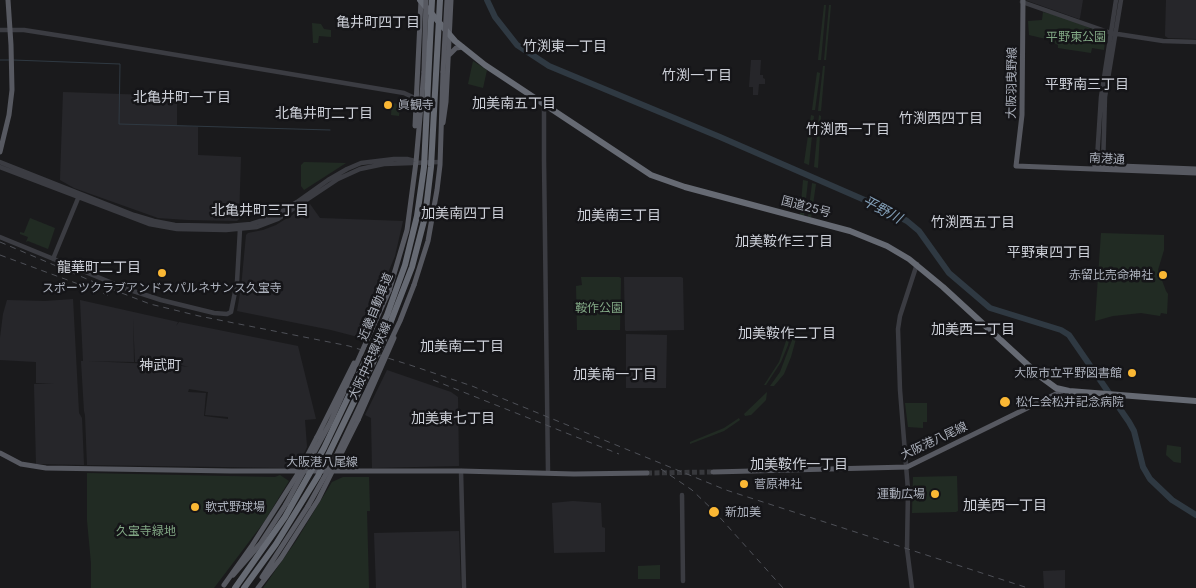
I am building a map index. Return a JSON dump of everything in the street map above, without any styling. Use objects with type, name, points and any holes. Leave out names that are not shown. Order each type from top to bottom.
[{"type":"highway","name":"国道25号","points":[[422,0],[450,35],[485,66],[623,157],[663,180],[850,231],[887,246],[917,264],[1050,385],[1064,390],[1196,401]]},
{"type":"highway","name":"近畿自動車道","points":[[235,588],[285,517],[324,448],[383,324],[405,265],[418,216],[424,167],[432,0]]},
{"type":"highway","name":"近畿自動車道","points":[[244,588],[276,544],[318,476],[383,342],[412,267],[425,217],[432,167],[440,0]]},
{"type":"main road","points":[[0,152],[9,115],[12,90],[8,0]]},
{"type":"main road","name":"大阪中央環状線","points":[[417,147],[415,134],[422,0]]},
{"type":"main road","name":"大阪中央環状線","points":[[222,586],[241,568],[260,544],[286,504],[330,423],[380,315],[389,291],[407,230],[416,162],[424,72],[422,0]]},
{"type":"main road","name":"大阪中央環状線","points":[[256,588],[336,458],[400,321],[414,285],[428,241],[437,190],[440,162],[447,0]]},
{"type":"main road","points":[[420,41],[423,37],[424,22],[445,14],[448,3],[451,0]]},
{"type":"main road","points":[[441,130],[445,116],[451,0]]},
{"type":"main road","name":"大阪羽曳野線","points":[[1017,165],[1022,115],[1022,1]]},
{"type":"main road","points":[[449,55],[453,50],[463,47]]},
{"type":"main road","name":"南港通","points":[[1017,165],[1196,171]]},
{"type":"main road","points":[[222,586],[251,547],[299,472],[373,322],[380,315]]},
{"type":"main road","points":[[256,588],[281,558],[318,500],[392,346],[400,321]]},
{"type":"main road","name":"大阪港八尾線","points":[[713,472],[907,468],[1064,390]]},
{"type":"main road","name":"大阪港八尾線","points":[[0,453],[21,464],[46,468],[299,472],[647,473]]},
{"type":"street","points":[[1103,167],[1106,97],[1116,0]]},
{"type":"street","points":[[1094,167],[1097,159],[1101,97],[1121,0]]},
{"type":"street","points":[[1022,1],[1114,33],[1163,41],[1196,42]]},
{"type":"street","points":[[0,30],[24,30],[58,35],[404,93],[417,99]]},
{"type":"street","points":[[546,106],[544,109],[544,160],[548,472]]},
{"type":"street","points":[[0,162],[133,219],[163,227],[190,230],[258,227],[278,219],[338,178],[352,172],[375,165],[440,162]]},
{"type":"street","points":[[0,167],[79,195]]},
{"type":"street","points":[[53,259],[79,195]]},
{"type":"street","points":[[0,237],[103,280],[161,300],[214,313],[227,314],[231,312],[237,282],[240,228]]},
{"type":"street","points":[[912,588],[907,544],[907,468],[898,329],[917,264]]},
{"type":"street","points":[[461,471],[464,588]]},
{"type":"street","points":[[682,495],[683,580]]},
{"type":"shaded area","points":[[1025,0],[1083,0],[1079,19]]},
{"type":"shaded area","points":[[1166,0],[1196,0],[1196,39],[1168,38],[1165,36]]},
{"type":"shaded area","points":[[751,60],[761,60],[760,75],[763,75],[765,79],[765,84],[759,84],[758,95],[753,95],[753,87],[749,87]]},
{"type":"shaded area","points":[[63,92],[177,96],[177,125],[198,127],[198,155],[241,157],[239,219],[237,221],[158,218],[74,188],[60,180]]},
{"type":"shaded area","points":[[310,204],[320,218],[403,221],[395,256],[363,332],[360,331],[358,337],[237,311],[246,235],[276,225]]},
{"type":"shaded area","points":[[624,277],[683,278],[684,330],[626,331]]},
{"type":"shaded area","points":[[73,299],[79,413],[82,418],[84,465],[36,464],[34,384],[54,384],[36,383],[36,362],[0,360],[3,314],[7,300],[45,301]]},
{"type":"shaded area","points":[[80,300],[178,322],[176,326],[179,322],[298,346],[316,419],[305,420],[307,447],[296,466],[289,468],[87,465],[81,361],[83,361]],"holes":[[[133,318],[135,362],[173,363],[189,367],[87,361],[134,362]],[[189,389],[208,392],[205,415],[228,417],[228,419],[204,416],[206,393],[188,392]]]},
{"type":"shaded area","points":[[626,334],[667,335],[666,388],[626,388]]},
{"type":"shaded area","points":[[387,370],[451,392],[458,397],[459,466],[372,468],[371,418],[365,415]]},
{"type":"shaded area","points":[[573,501],[601,503],[602,527],[605,528],[605,552],[554,553],[552,503]]},
{"type":"shaded area","points":[[459,531],[461,588],[376,588],[374,533]]},
{"type":"shaded area","points":[[1065,570],[1065,588],[1044,588],[1043,571]]},
{"type":"green space","points":[[824,5],[826,5],[821,60],[818,60]]},
{"type":"green space","points":[[829,5],[831,5],[826,60],[824,60]]},
{"type":"green space","name":"平野東公園","points":[[1043,12],[1106,34],[1104,50],[1092,48],[1091,53],[1058,48],[1058,45],[1046,39],[1029,35],[1028,21],[1042,20]]},
{"type":"green space","points":[[312,23],[321,24],[324,29],[331,30],[331,37],[319,36],[318,43],[313,43]]},
{"type":"green space","points":[[473,61],[487,70],[483,88],[468,84]]},
{"type":"green space","points":[[823,66],[825,66],[821,111],[818,111]]},
{"type":"green space","points":[[817,72],[820,73],[815,110],[812,110]]},
{"type":"green space","points":[[392,103],[400,104],[399,116],[391,115]]},
{"type":"green space","points":[[811,115],[814,116],[809,165],[804,163]]},
{"type":"green space","points":[[819,115],[821,116],[818,168],[814,167]]},
{"type":"green space","points":[[304,162],[346,163],[304,190],[301,186],[301,165]]},
{"type":"green space","points":[[803,180],[808,181],[804,216],[800,215]]},
{"type":"green space","points":[[812,183],[816,184],[811,218],[808,217]]},
{"type":"green space","points":[[30,218],[55,228],[48,249],[28,241],[26,242],[28,237],[20,234],[20,232],[24,233]]},
{"type":"green space","points":[[1101,233],[1164,235],[1164,250],[1158,270],[1168,294],[1167,314],[1161,313],[1160,316],[1141,313],[1113,316],[1095,321]]},
{"type":"green space","name":"鞍作公園","points":[[581,277],[621,278],[620,330],[577,330],[576,286],[582,285]]},
{"type":"green space","points":[[788,335],[790,335],[788,345],[781,362],[766,385],[764,385],[779,362]]},
{"type":"green space","points":[[794,335],[797,335],[784,374],[774,386],[770,386],[780,372]]},
{"type":"green space","points":[[767,392],[766,400],[751,415],[745,416],[744,414]]},
{"type":"green space","points":[[905,403],[927,403],[927,422],[923,422],[923,428],[908,427]]},
{"type":"green space","points":[[739,418],[740,420],[724,431],[690,444],[690,442],[724,428]]},
{"type":"green space","points":[[1167,445],[1181,447],[1181,463],[1174,462],[1166,455]]},
{"type":"green space","name":"久宝寺緑地","points":[[87,473],[275,477],[280,475],[289,481],[264,522],[214,588],[91,588],[87,520]]},
{"type":"green space","name":"運動広場","points":[[957,476],[958,511],[912,513],[913,477]]},
{"type":"green space","points":[[343,477],[369,477],[370,511],[367,511],[369,588],[263,588],[296,541],[332,482]]},
{"type":"green space","points":[[660,565],[660,579],[638,579],[638,566]]},
{"type":"waterway","name":"平野川","points":[[487,0],[495,17],[517,45],[549,66],[720,137],[883,208],[907,221],[919,231],[949,273],[990,308],[1061,330],[1069,335],[1129,422],[1134,431],[1143,467],[1150,479],[1172,500],[1196,515]]},
{"type":"waterway","points":[[0,60],[9,60]]},
{"type":"waterway","points":[[13,60],[120,64],[119,124],[330,130]]},
{"type":"tunnel","points":[[647,473],[713,472]]},
{"type":"railway","points":[[0,242],[150,304],[199,316],[349,346],[410,365],[472,386],[726,490],[1028,588]]},
{"type":"railway","points":[[0,255],[108,295]]},
{"type":"railway","points":[[433,380],[619,454]]},
{"type":"railway","points":[[661,469],[692,490],[715,512],[783,588]]},
{"type":"place","name":"眞観寺","points":[[388,105]]},
{"type":"place","name":"スポーツクラブアンドスパルネサンス久宝寺","points":[[162,273]]},
{"type":"place","name":"赤留比売命神社","points":[[1163,275]]},
{"type":"place","name":"大阪市立平野図書館","points":[[1132,373]]},
{"type":"place","name":"松仁会松井記念病院","points":[[1005,402]]},
{"type":"place","name":"菅原神社","points":[[744,484]]},
{"type":"place","name":"運動広場","points":[[935,494]]},
{"type":"place","name":"軟式野球場","points":[[195,507]]},
{"type":"place","name":"新加美","points":[[714,512]]},
{"type":"district","name":"亀井町四丁目","points":[[378,23]]},
{"type":"district","name":"竹渕東一丁目","points":[[565,47]]},
{"type":"district","name":"竹渕一丁目","points":[[697,76]]},
{"type":"district","name":"平野南三丁目","points":[[1087,85]]},
{"type":"district","name":"北亀井町一丁目","points":[[182,98]]},
{"type":"district","name":"加美南五丁目","points":[[514,104]]},
{"type":"district","name":"北亀井町二丁目","points":[[324,114]]},
{"type":"district","name":"竹渕西四丁目","points":[[941,119]]},
{"type":"district","name":"竹渕西一丁目","points":[[848,130]]},
{"type":"district","name":"北亀井町三丁目","points":[[260,211]]},
{"type":"district","name":"加美南四丁目","points":[[463,214]]},
{"type":"district","name":"加美南三丁目","points":[[619,216]]},
{"type":"district","name":"竹渕西五丁目","points":[[973,223]]},
{"type":"district","name":"加美鞍作三丁目","points":[[784,242]]},
{"type":"district","name":"平野東四丁目","points":[[1049,253]]},
{"type":"district","name":"龍華町二丁目","points":[[99,268]]},
{"type":"district","name":"加美西二丁目","points":[[973,330]]},
{"type":"district","name":"加美鞍作二丁目","points":[[787,334]]},
{"type":"district","name":"加美南二丁目","points":[[462,347]]},
{"type":"district","name":"神武町","points":[[160,366]]},
{"type":"district","name":"加美南一丁目","points":[[615,375]]},
{"type":"district","name":"加美東七丁目","points":[[453,419]]},
{"type":"district","name":"加美鞍作一丁目","points":[[799,465]]},
{"type":"district","name":"加美西一丁目","points":[[1005,506]]}]
